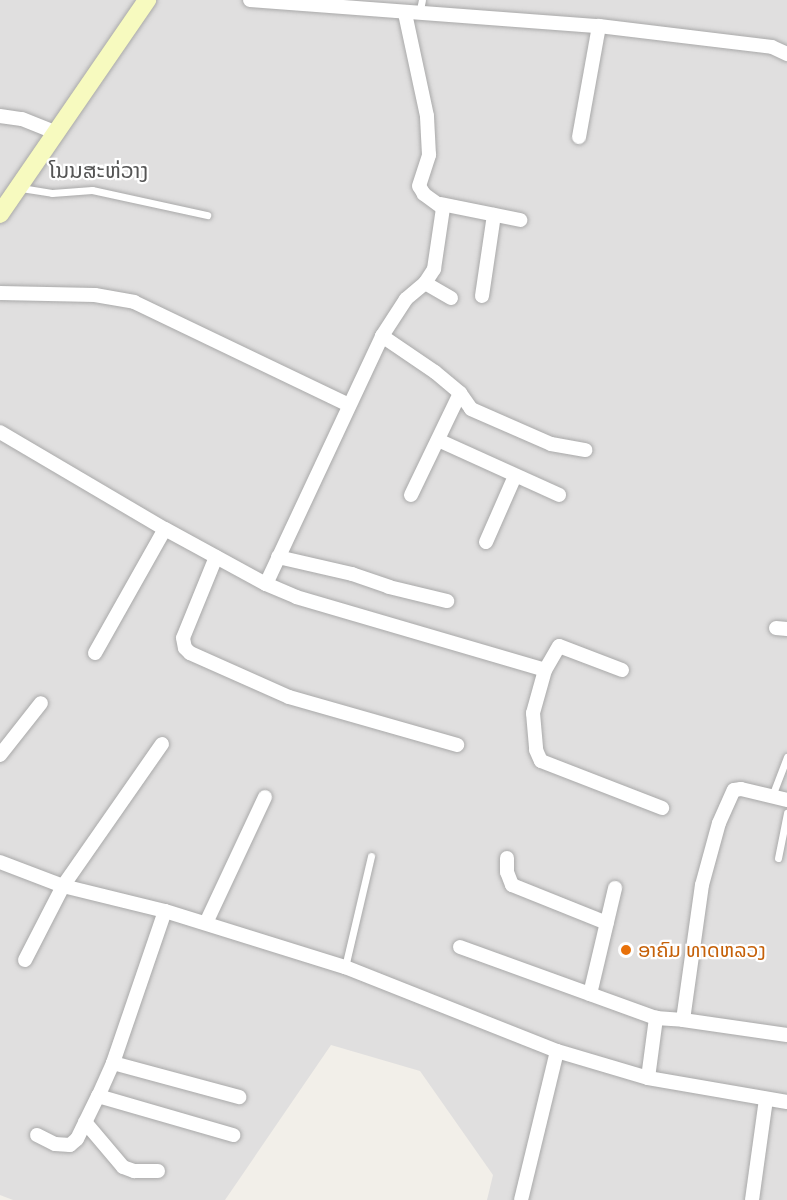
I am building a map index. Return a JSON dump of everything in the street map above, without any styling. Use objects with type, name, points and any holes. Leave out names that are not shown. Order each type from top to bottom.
[{"type":"main road","points":[[0,214],[54,132],[147,0]]},
{"type":"street","points":[[250,0],[412,14],[599,26],[772,47],[787,54]]},
{"type":"street","points":[[412,14],[428,130],[429,155],[418,186],[424,194],[441,204],[520,219]]},
{"type":"street","points":[[579,137],[599,26]]},
{"type":"street","points":[[0,116],[22,119],[54,132]]},
{"type":"street","points":[[266,584],[382,336],[406,298],[424,283],[434,269],[443,208],[441,204]]},
{"type":"street","points":[[482,296],[494,215]]},
{"type":"street","points":[[424,283],[451,298]]},
{"type":"street","points":[[0,292],[95,294],[134,302],[349,405]]},
{"type":"street","points":[[382,336],[435,372],[460,393],[471,409],[551,444],[585,450]]},
{"type":"street","points":[[411,495],[460,393]]},
{"type":"street","points":[[0,432],[165,529],[266,584],[296,597],[545,670]]},
{"type":"street","points":[[438,440],[559,495]]},
{"type":"street","points":[[486,542],[515,476]]},
{"type":"street","points":[[95,653],[165,529]]},
{"type":"street","points":[[216,557],[183,638],[185,648],[190,653],[289,697],[457,745]]},
{"type":"street","points":[[278,557],[352,574],[389,587],[447,601]]},
{"type":"street","points":[[622,670],[559,646],[545,670],[533,713],[536,750],[541,761],[662,808]]},
{"type":"street","points":[[0,755],[41,703]]},
{"type":"street","points":[[25,960],[63,886],[162,744]]},
{"type":"street","points":[[683,1020],[702,885],[719,823],[737,789],[787,800]]},
{"type":"street","points":[[206,923],[265,797]]},
{"type":"street","points":[[507,858],[507,872],[512,885],[607,923]]},
{"type":"street","points":[[0,862],[63,886],[165,911],[345,967],[557,1051],[648,1078],[787,1102]]},
{"type":"street","points":[[590,994],[615,888]]},
{"type":"street","points":[[37,1135],[55,1144],[70,1145],[77,1139],[113,1063],[165,911]]},
{"type":"street","points":[[460,947],[656,1018],[787,1034]]},
{"type":"street","points":[[648,1078],[656,1018]]},
{"type":"street","points":[[521,1200],[557,1051]]},
{"type":"street","points":[[113,1063],[239,1097]]},
{"type":"street","points":[[98,1096],[232,1135]]},
{"type":"street","points":[[752,1200],[766,1099]]},
{"type":"street","points":[[86,1122],[123,1167],[134,1171],[158,1171]]},
{"type":"lane","points":[[412,14],[422,0]]},
{"type":"lane","points":[[18,188],[52,193],[92,190],[207,215]]},
{"type":"lane","points":[[772,796],[787,757]]},
{"type":"lane","points":[[778,858],[787,813]]},
{"type":"lane","points":[[345,967],[371,856]]},
{"type":"shaded area","points":[[0,0],[787,0],[787,1200],[487,1200],[493,1175],[420,1071],[331,1045],[225,1200],[13,1200],[0,1195]]},
{"type":"place","name":"ອາຄົມ ທາດຫລວງ","points":[[626,950]]},
{"type":"district","name":"ໂນນສະຫ່ວາງ","points":[[99,171]]}]
